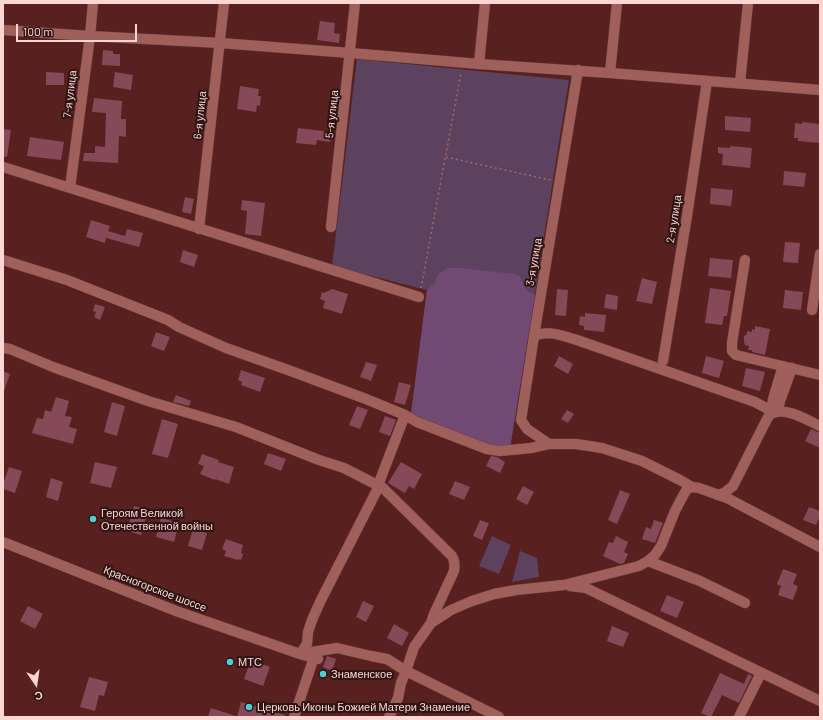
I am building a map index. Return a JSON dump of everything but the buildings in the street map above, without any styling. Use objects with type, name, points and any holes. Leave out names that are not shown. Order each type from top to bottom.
[{"type":"street","name":"7-я улица","points":[[70,188],[93,3]]},
{"type":"street","name":"6-я улица","points":[[199,229],[224,3]]},
{"type":"street","name":"5-я улица","points":[[331,227],[356,3]]},
{"type":"street","points":[[478,64],[485,3]]},
{"type":"street","points":[[610,73],[617,3]]},
{"type":"street","points":[[740,83],[748,3]]},
{"type":"street","points":[[3,30],[220,43],[820,90]]},
{"type":"street","name":"3-я улица","points":[[550,444],[527,428],[521,420],[578,70]]},
{"type":"street","name":"2-я улица","points":[[663,361],[707,81]]},
{"type":"street","points":[[3,167],[419,297]]},
{"type":"street","points":[[812,310],[820,254]]},
{"type":"street","points":[[3,260],[67,280],[168,320],[179,327],[226,348],[366,399],[406,415],[416,422],[487,449],[500,451],[550,444],[576,444],[602,448],[642,461],[692,487],[727,498],[820,547]]},
{"type":"street","points":[[745,260],[732,351],[736,355],[820,375]]},
{"type":"street","points":[[534,336],[549,332],[574,339],[755,402],[775,413],[791,412],[820,426]]},
{"type":"street","points":[[3,348],[148,401],[236,427],[344,468],[383,488],[452,556],[455,565],[454,571],[431,623],[414,647],[401,683],[398,698],[389,717]]},
{"type":"street","points":[[717,494],[724,493],[733,486],[767,419],[775,413],[779,406],[787,367]]},
{"type":"street","points":[[300,654],[306,644],[312,620],[320,602],[379,486],[406,415]]},
{"type":"street","points":[[431,623],[451,610],[472,600],[494,594],[524,589],[564,585],[639,566],[648,562],[661,546],[674,511],[687,489],[692,487]]},
{"type":"street","name":"Красногорское шоссе","points":[[3,542],[176,612],[316,658],[294,717]]},
{"type":"street","points":[[648,562],[700,581],[745,603]]},
{"type":"street","points":[[564,585],[586,588],[820,701]]},
{"type":"street","points":[[300,654],[337,648],[387,659],[406,671],[499,717]]},
{"type":"street","points":[[739,717],[761,673]]},
{"type":"path","points":[[419,297],[461,73]]},
{"type":"path","points":[[446,157],[550,180]]},
{"type":"shaded area","points":[[357,59],[569,80],[510,448],[411,414],[427,290],[332,266]]},
{"type":"shaded area","points":[[448,268],[515,274],[520,277],[525,288],[530,293],[535,295],[510,448],[480,443],[411,414],[427,290],[434,284],[438,274]]},
{"type":"shaded area","points":[[492,536],[511,545],[499,574],[479,566]]},
{"type":"shaded area","points":[[520,551],[537,558],[539,577],[512,582]]},
{"type":"place","name":"Героям Великой Отечественной войны","points":[[93,519]]},
{"type":"place","name":"МТС","points":[[230,662]]},
{"type":"place","name":"Знаменское","points":[[323,674]]},
{"type":"place","name":"Церковь Иконы Божией Матери Знамение","points":[[249,707]]}]
